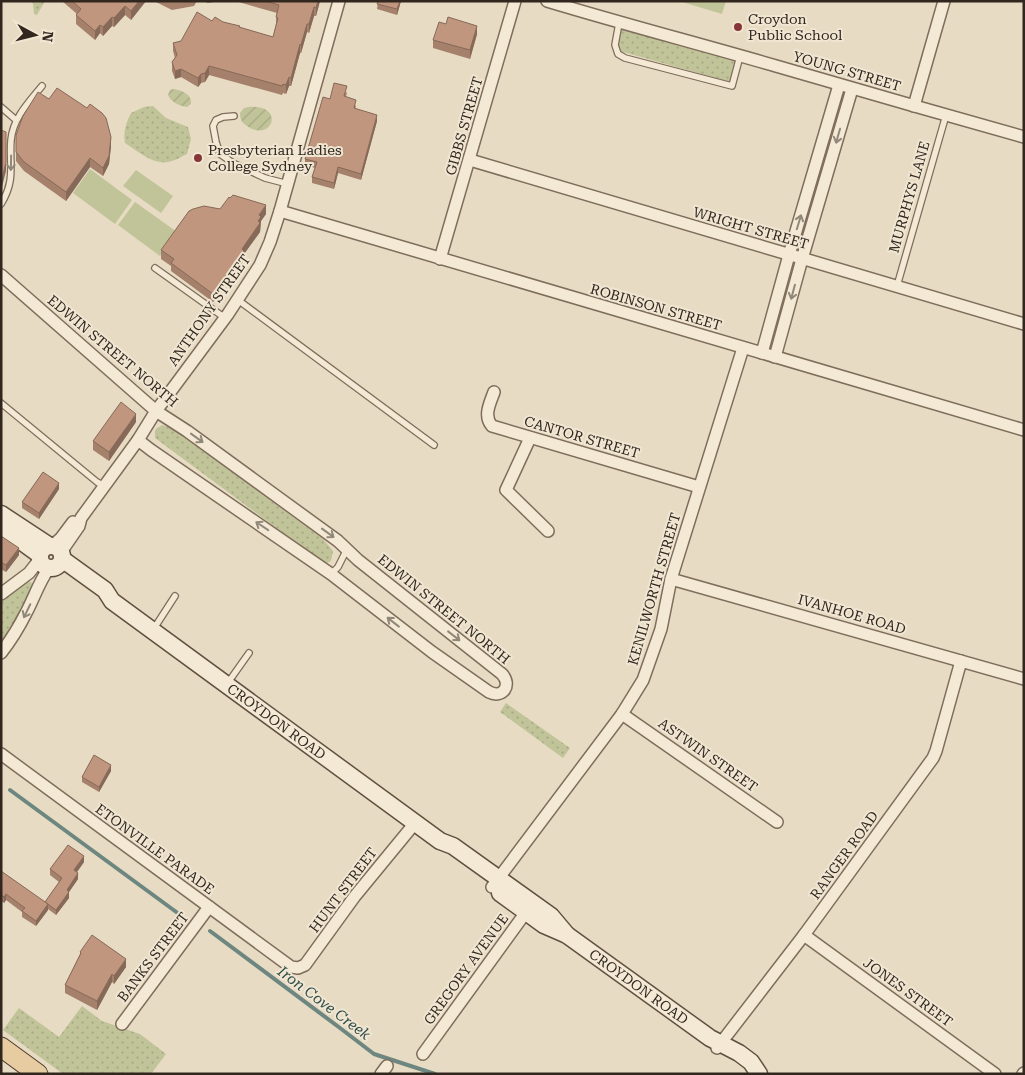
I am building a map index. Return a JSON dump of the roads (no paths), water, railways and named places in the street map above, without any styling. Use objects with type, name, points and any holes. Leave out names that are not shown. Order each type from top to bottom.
[{"type":"main road","points":[[1,1047],[38,1074]]},
{"type":"street","name":"ANTHONY STREET","points":[[1,653],[26,614],[39,582],[61,538],[73,522],[81,518],[138,440],[156,411],[238,300],[260,265],[280,212],[340,1]]},
{"type":"street","name":"GIBBS STREET","points":[[440,259],[515,1]]},
{"type":"street","name":"YOUNG STREET","points":[[547,1],[1024,137]]},
{"type":"street","points":[[914,106],[944,1]]},
{"type":"street","points":[[762,354],[839,85]]},
{"type":"street","points":[[775,358],[852,89]]},
{"type":"street","name":"WRIGHT STREET","points":[[470,160],[1024,324]]},
{"type":"street","name":"ROBINSON STREET","points":[[280,212],[1024,430]]},
{"type":"street","name":"EDWIN STREET NORTH","points":[[1,275],[156,411],[187,431],[338,541],[358,560],[502,674],[507,682],[504,690],[497,694],[489,692],[432,652],[331,574],[138,440]]},
{"type":"street","name":"KENILWORTH STREET","points":[[495,882],[622,714],[643,680],[661,628],[671,579],[743,348]]},
{"type":"street","name":"CANTOR STREET","points":[[494,392],[487,414],[488,422],[492,426],[699,487]]},
{"type":"street","points":[[530,438],[506,490],[548,531]]},
{"type":"street","name":"CROYDON ROAD","points":[[1,514],[51,556]]},
{"type":"street","name":"CROYDON ROAD","points":[[1,527],[105,590],[112,601],[440,842],[453,846],[495,882],[529,907],[551,916],[567,935],[716,1043],[739,1053],[750,1062],[754,1072]]},
{"type":"street","name":"ANTHONY STREET","points":[[1,594],[51,556]]},
{"type":"street","name":"IVANHOE ROAD","points":[[671,579],[1024,679]]},
{"type":"street","name":"RANGER ROAD","points":[[716,1043],[804,935],[933,758],[961,661]]},
{"type":"street","name":"ASTWIN STREET","points":[[622,714],[777,822]]},
{"type":"street","name":"ETONVILLE PARADE","points":[[1,754],[292,967]]},
{"type":"street","name":"HUNT STREET","points":[[292,967],[298,968],[305,965],[355,896],[415,823]]},
{"type":"street","name":"BANKS STREET","points":[[122,1024],[209,907]]},
{"type":"street","name":"GREGORY AVENUE","points":[[423,1054],[529,907]]},
{"type":"street","name":"JONES STREET","points":[[804,935],[995,1074]]},
{"type":"lane","points":[[619,23],[615,45],[618,54],[625,58],[732,86],[740,56]]},
{"type":"lane","points":[[1,204],[6,196],[10,180],[11,139],[16,120],[42,86]]},
{"type":"lane","points":[[1,108],[16,120]]},
{"type":"lane","name":"MURPHYS LANE","points":[[897,286],[946,115]]},
{"type":"lane","points":[[234,116],[216,120],[213,126],[220,154],[233,163],[265,178],[288,184]]},
{"type":"lane","points":[[155,268],[225,318]]},
{"type":"lane","points":[[238,300],[434,445]]},
{"type":"lane","points":[[1,403],[104,486]]},
{"type":"lane","points":[[331,574],[338,567],[346,549]]},
{"type":"lane","points":[[22,578],[34,578],[37,589]]},
{"type":"lane","points":[[152,631],[175,596]]},
{"type":"lane","points":[[226,685],[248,653]]},
{"type":"waterway","name":"Iron Cove Creek","points":[[10,790],[179,914]]},
{"type":"waterway","name":"Iron Cove Creek","points":[[210,931],[374,1054],[435,1074]]},
{"type":"place","name":"Croydon Public School","points":[[738,27]]},
{"type":"place","name":"Presbyterian Ladies College Sydney","points":[[198,158]]}]
